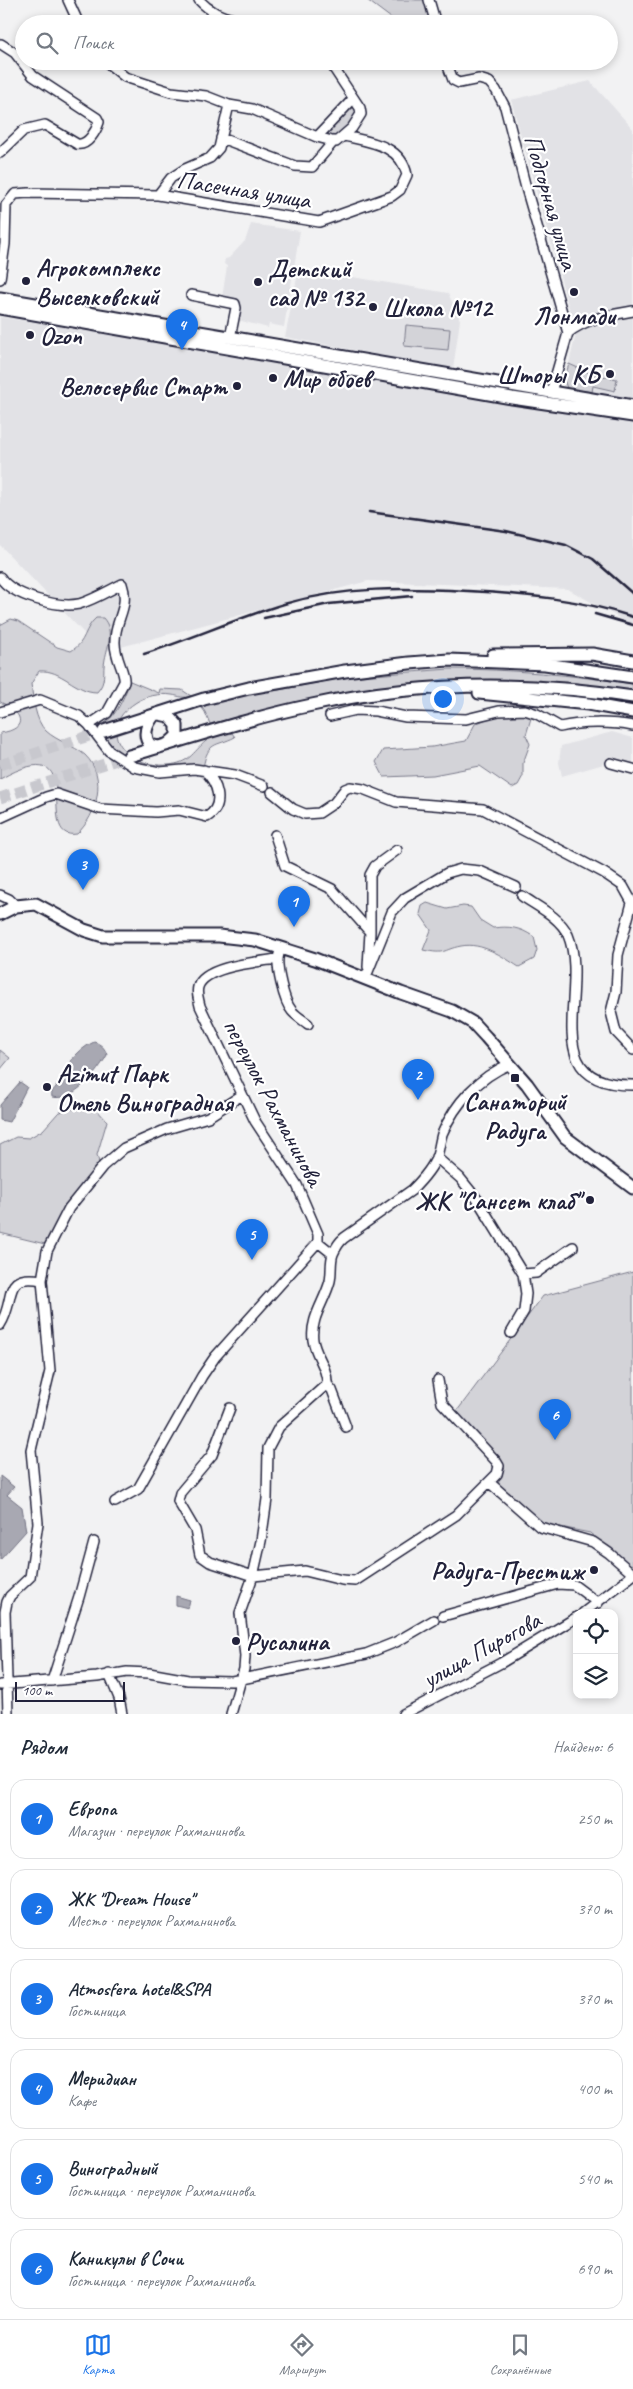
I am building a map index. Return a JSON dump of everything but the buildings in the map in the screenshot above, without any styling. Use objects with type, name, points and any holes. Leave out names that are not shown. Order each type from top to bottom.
[{"type":"main road","points":[[0,298],[633,406]]},
{"type":"main road","points":[[0,308],[512,398],[633,416]]},
{"type":"main road","points":[[104,730],[204,699],[286,680],[345,670],[493,655],[592,654],[633,661]]},
{"type":"main road","points":[[449,660],[545,664],[633,678]]},
{"type":"main road","points":[[130,756],[214,729],[313,704],[373,694],[478,686],[532,686],[633,697]]},
{"type":"main road","points":[[410,691],[492,694],[588,704],[633,712]]},
{"type":"main road","points":[[156,714],[169,716],[177,725],[177,736],[163,746],[150,744],[145,737],[147,726],[156,714]]},
{"type":"main road","points":[[0,914],[16,906],[36,904],[84,930],[103,936],[219,936],[255,940],[282,947],[366,976],[462,1015],[473,1023],[510,1064],[565,1137],[633,1188]]},
{"type":"street","points":[[68,0],[75,15]]},
{"type":"street","points":[[199,0],[212,12],[219,15]]},
{"type":"street","points":[[429,0],[433,15]]},
{"type":"street","points":[[1,44],[15,53]]},
{"type":"street","points":[[0,152],[24,130],[45,125],[82,145],[87,142],[99,122],[97,118],[32,76],[28,70]]},
{"type":"street","points":[[116,70],[124,77],[170,92],[206,96],[229,105],[252,109],[317,137],[334,141]]},
{"type":"street","points":[[222,138],[295,166],[312,167],[334,141],[344,136],[352,128],[361,114],[335,70]]},
{"type":"street","name":"Подгорная улица","points":[[449,70],[453,80],[459,83],[479,79],[489,82],[496,90],[505,108],[568,333]]},
{"type":"street","points":[[317,137],[353,99]]},
{"type":"street","name":"Пасечная улица","points":[[158,196],[171,178],[185,169],[210,158],[219,148],[229,105]]},
{"type":"street","name":"Пасечная улица","points":[[3,202],[16,194],[28,193],[158,196],[319,222],[392,196],[400,190],[407,175],[400,158],[388,148],[344,136]]},
{"type":"street","points":[[0,279],[5,244],[3,202]]},
{"type":"street","points":[[191,295],[235,304],[236,308],[230,338]]},
{"type":"street","points":[[551,392],[568,333],[598,318],[633,311]]},
{"type":"street","points":[[0,577],[4,583],[16,592],[62,605],[82,603],[122,584],[126,604],[118,622],[115,640],[116,657],[125,677],[124,682],[107,714],[90,725]]},
{"type":"street","points":[[0,712],[40,700],[79,716],[90,725],[109,750],[134,767],[160,772],[204,770],[235,775],[264,786]]},
{"type":"street","points":[[330,716],[366,711],[406,718],[466,719],[499,711],[525,710],[537,714],[560,727],[574,724],[590,725],[602,723],[633,726]]},
{"type":"street","points":[[611,763],[633,769]]},
{"type":"street","points":[[0,818],[56,794],[100,809],[156,812],[179,810],[207,817],[214,812],[218,793],[212,778],[204,770]]},
{"type":"street","points":[[272,792],[293,809],[305,814],[318,812],[334,803],[345,789],[350,787],[363,789],[396,802],[483,809],[604,873],[623,886],[633,904],[618,955],[616,986],[611,1012],[616,1032],[633,1050]]},
{"type":"street","points":[[275,835],[285,866],[332,889],[370,932]]},
{"type":"street","points":[[366,976],[370,932],[370,875],[375,866],[397,850]]},
{"type":"street","points":[[366,976],[394,908],[405,898],[447,873],[461,868],[480,871],[516,887]]},
{"type":"street","points":[[0,894],[16,906]]},
{"type":"street","points":[[522,896],[556,919],[568,936],[573,958],[574,1052],[579,1064],[598,1079],[618,1084],[633,1084]]},
{"type":"street","points":[[282,947],[277,959],[287,1004],[292,1011],[308,1024]]},
{"type":"street","name":"переулок Рахманинова","points":[[277,959],[234,966],[208,976],[199,985],[198,996],[200,1006],[259,1128],[298,1185],[318,1234],[318,1242]]},
{"type":"street","points":[[346,1426],[332,1390],[327,1384],[327,1376],[316,1350],[313,1331],[317,1311],[330,1280],[333,1254],[344,1238],[412,1190],[436,1157],[448,1121],[471,1090],[493,1071],[510,1064]]},
{"type":"street","points":[[8,1714],[3,1684],[5,1636],[3,1600],[30,1577],[38,1523],[31,1450],[50,1371],[42,1280],[47,1251],[69,1208],[103,1166],[124,1148],[167,1129],[208,1117],[242,1095]]},
{"type":"street","points":[[436,1157],[460,1178],[474,1194],[523,1274],[526,1294],[524,1311],[511,1333]]},
{"type":"street","points":[[115,1502],[138,1489],[202,1376],[215,1358],[318,1242],[333,1254]]},
{"type":"street","points":[[523,1274],[536,1272],[574,1247]]},
{"type":"street","points":[[0,1325],[3,1320],[10,1285],[16,1280],[27,1278],[42,1280]]},
{"type":"street","points":[[230,1408],[212,1455],[180,1492],[178,1502],[195,1530],[200,1555],[210,1562],[253,1576],[305,1571],[342,1580],[355,1581],[456,1515],[497,1474],[498,1464],[442,1403],[438,1380]]},
{"type":"street","points":[[230,1714],[242,1680],[245,1656],[240,1613],[253,1576],[261,1541],[267,1499],[266,1460],[270,1441],[286,1420],[327,1384]]},
{"type":"street","points":[[490,1483],[540,1527],[586,1539],[609,1553],[633,1574],[589,1609]]},
{"type":"street","points":[[52,1681],[79,1597],[94,1542]]},
{"type":"street","name":"улица Пирогова","points":[[443,1616],[558,1584],[574,1585],[598,1603]]},
{"type":"street","name":"улица Пирогова","points":[[403,1714],[501,1663],[573,1619]]},
{"type":"street","name":"улица Пирогова","points":[[3,1684],[52,1681],[132,1672],[188,1680],[242,1680],[366,1654],[396,1642],[434,1620]]},
{"type":"street","points":[[109,1674],[119,1698],[122,1714]]},
{"type":"shaded area","points":[[367,0],[433,0],[437,15],[387,15]]},
{"type":"shaded area","points":[[590,81],[633,129],[633,626],[568,589],[368,581],[102,652],[0,545],[0,317],[560,401],[576,334],[511,100]]},
{"type":"shaded area","points":[[353,105],[356,113],[353,122],[347,130],[339,137],[326,136]]},
{"type":"shaded area","name":"Детский сад № 132","points":[[251,224],[300,231],[284,327],[269,324],[268,328],[238,320],[238,305],[222,298],[227,266],[224,264],[225,259],[229,258],[245,241]]},
{"type":"shaded area","name":"Школа №12","points":[[299,268],[448,293],[460,320],[453,369],[285,337]]},
{"type":"shaded area","points":[[406,325],[450,329],[448,350],[404,346]]},
{"type":"shaded area","points":[[569,364],[592,374],[617,379],[615,391],[593,386],[592,392],[567,388],[564,380]]},
{"type":"shaded area","points":[[96,618],[103,618],[109,633],[103,680],[97,692],[89,691],[55,673],[47,671],[39,671],[31,684],[35,709],[42,727],[50,734],[85,755],[92,764],[96,774],[98,785],[94,806],[90,817],[77,834],[64,832],[59,821],[53,776],[45,767],[28,767],[0,779],[0,733],[16,728],[20,719],[14,710],[0,702],[0,625],[11,619],[18,621],[57,647],[71,651],[80,644],[89,626]]},
{"type":"shaded area","points":[[449,669],[518,671],[587,678],[633,684],[633,691],[573,684],[512,680],[431,683],[320,697],[210,724],[200,705],[263,689],[268,692],[348,677]]},
{"type":"shaded area","points":[[130,681],[159,693],[160,689],[182,690],[191,696],[163,694],[148,697],[135,703],[123,714],[117,725],[116,736],[121,746],[140,761],[153,764],[175,764],[186,760],[211,738],[232,733],[235,737],[210,749],[203,768],[189,766],[154,767],[134,761],[110,744],[96,728],[103,725],[114,715]]},
{"type":"shaded area","points":[[498,714],[528,714],[531,718],[526,735],[530,744],[523,763],[523,776],[518,785],[512,788],[480,766],[433,775],[384,777],[376,762],[383,750],[432,747],[466,741],[475,724]]},
{"type":"shaded area","points":[[612,732],[633,738],[633,767],[611,762],[562,776],[559,763],[561,746]]},
{"type":"shaded area","points":[[427,903],[447,909],[463,906],[471,907],[480,920],[493,928],[504,927],[524,931],[534,937],[537,950],[534,959],[519,967],[492,951],[477,946],[461,946],[440,952],[423,950],[431,930],[420,914],[422,906]]},
{"type":"shaded area","points":[[94,1042],[105,1050],[107,1055],[98,1069],[84,1084],[68,1095],[52,1097],[52,1091],[71,1061],[81,1050]]},
{"type":"shaded area","points":[[0,1050],[10,1058],[0,1070]]},
{"type":"shaded area","points":[[20,1082],[27,1087],[9,1122],[0,1120],[0,1105]]},
{"type":"shaded area","points":[[68,1109],[96,1109],[107,1121],[97,1155],[100,1166],[49,1245],[0,1233],[0,1145],[16,1137],[29,1138],[43,1130],[58,1113]]},
{"type":"shaded area","points":[[633,1272],[633,1564],[629,1567],[590,1533],[536,1522],[498,1487],[501,1465],[454,1415],[543,1296]]},
{"type":"shaded area","points":[[0,1476],[14,1487],[7,1495],[22,1507],[26,1531],[0,1560]]},
{"type":"shaded area","points":[[176,1596],[190,1600],[188,1608],[176,1605]]},
{"type":"tunnel","points":[[0,765],[104,731]]},
{"type":"tunnel","points":[[0,798],[129,756]]},
{"type":"railway","points":[[369,512],[506,531],[566,545],[593,559],[633,594]]},
{"type":"railway","points":[[144,654],[284,604],[307,598],[352,591],[422,589],[510,594],[552,598],[593,606],[633,617]]},
{"type":"railway","points":[[264,618],[329,604],[412,596]]},
{"type":"railway","points":[[595,614],[633,625]]},
{"type":"place","name":"Агрокомплекс Выселковский","points":[[26,281]]},
{"type":"place","name":"Детский сад № 132","points":[[258,282]]},
{"type":"place","name":"Лонмади","points":[[574,292]]},
{"type":"place","name":"Школа №12","points":[[373,307]]},
{"type":"place","name":"Ozon","points":[[30,335]]},
{"type":"place","name":"Меридиан","points":[[182,350]]},
{"type":"place","name":"Шторы КБ","points":[[610,374]]},
{"type":"place","name":"Мир обоев","points":[[273,378]]},
{"type":"place","name":"Велосервис Старт","points":[[237,386]]},
{"type":"place","name":"Atmosfera hotel&SPA","points":[[83,890]]},
{"type":"place","name":"Европа","points":[[294,927]]},
{"type":"place","name":"Санаторий Радуга","points":[[515,1078]]},
{"type":"place","name":"Azimut Парк Отель Виноградная","points":[[47,1087]]},
{"type":"place","name":"ЖК \"Dream House\"","points":[[418,1100]]},
{"type":"place","name":"ЖК \"Сансет клаб\"","points":[[590,1200]]},
{"type":"place","name":"Виноградный","points":[[252,1260]]},
{"type":"place","name":"Каникулы в Сочи","points":[[555,1440]]},
{"type":"place","name":"Радуга-Престиж","points":[[594,1570]]},
{"type":"place","name":"Русалина","points":[[236,1641]]}]
